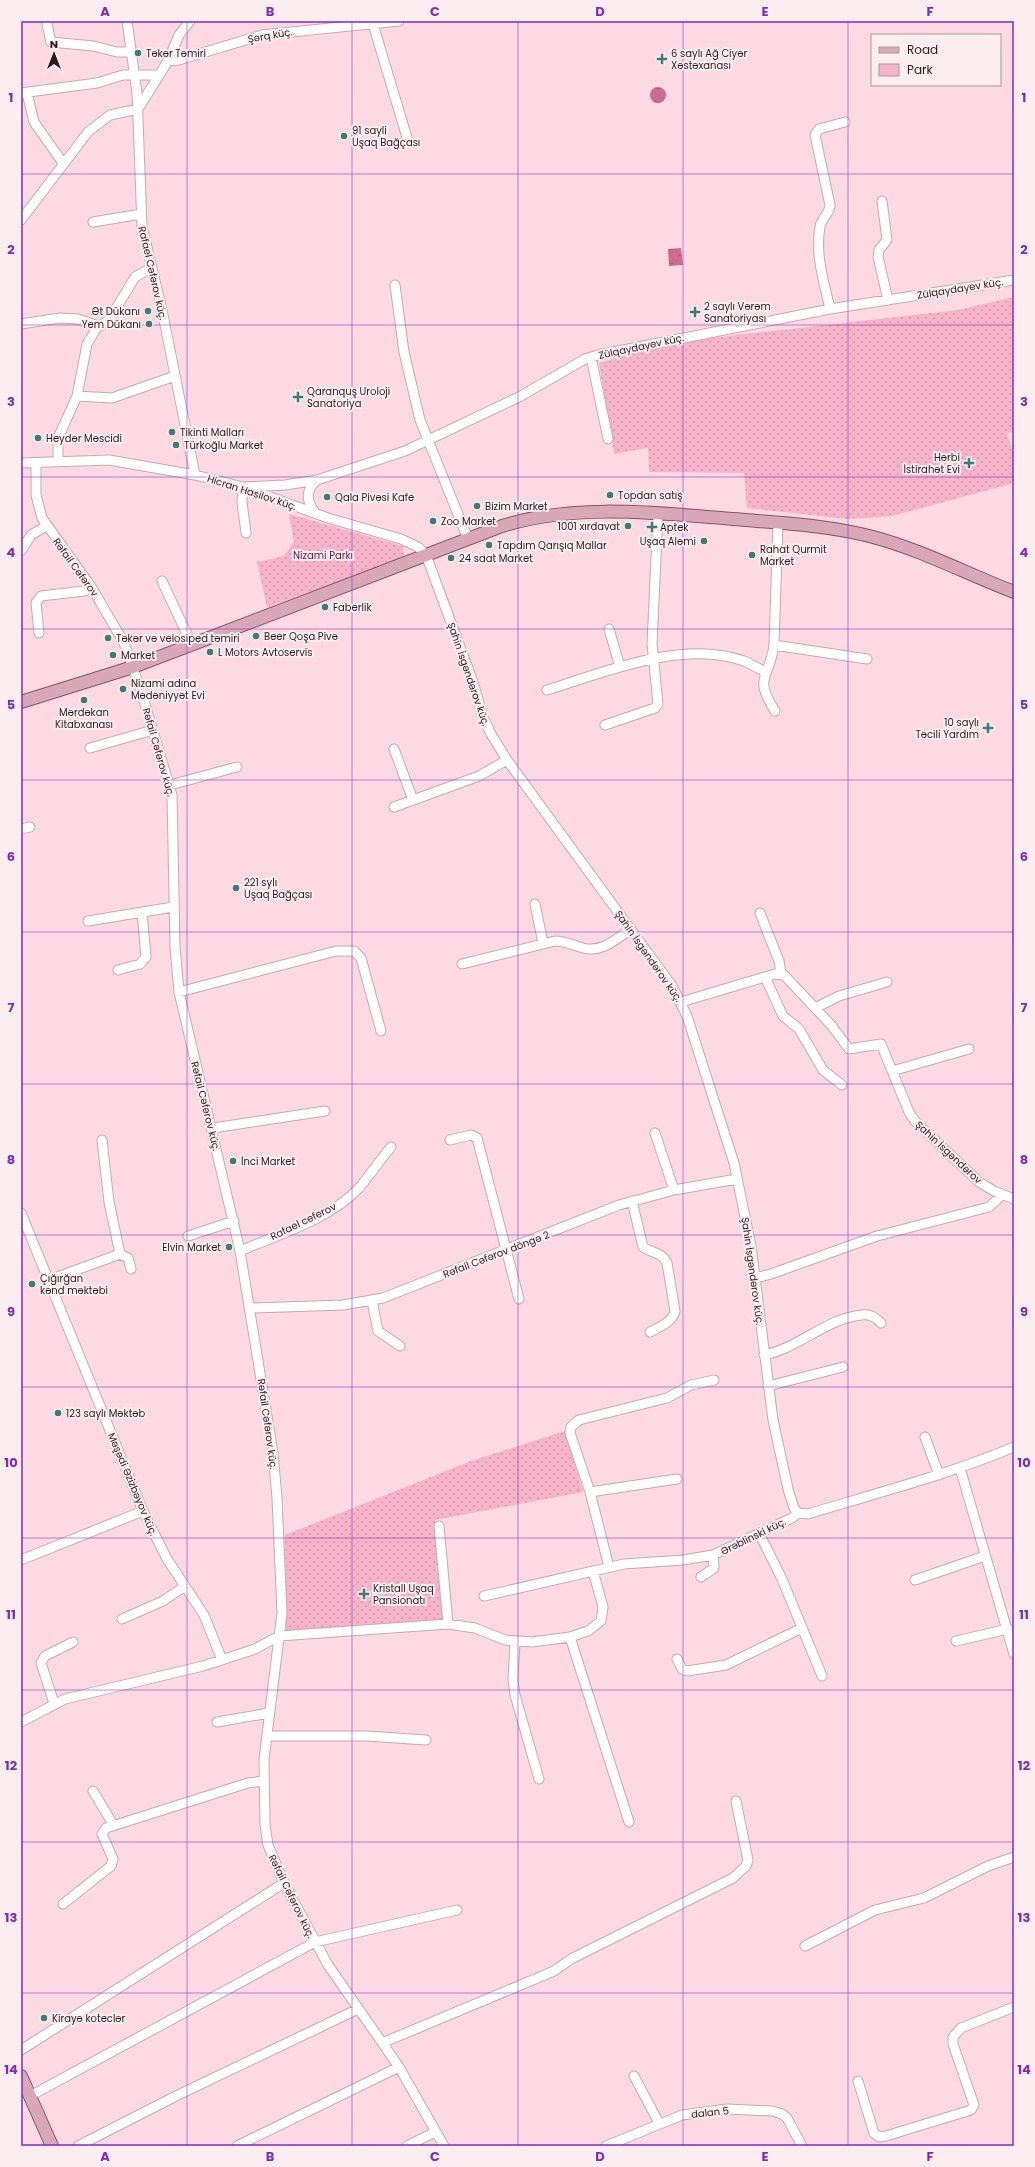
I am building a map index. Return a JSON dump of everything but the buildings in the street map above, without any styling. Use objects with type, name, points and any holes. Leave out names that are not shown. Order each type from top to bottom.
[{"type":"main road","points":[[21,702],[133,667],[502,526],[542,516],[586,513],[658,514],[778,523],[840,530],[881,539],[1014,592]]},
{"type":"main road","points":[[21,2076],[52,2146]]},
{"type":"street","name":"Rafael Cəfərov küç.","points":[[127,21],[138,108],[141,214],[195,475]]},
{"type":"street","points":[[21,220],[63,163],[97,124],[118,112],[138,108],[168,60],[179,35],[190,21]]},
{"type":"street","name":"Şərq küç.","points":[[168,60],[180,60],[271,33],[399,21]]},
{"type":"street","points":[[47,24],[51,42],[93,46],[117,52],[130,52]]},
{"type":"street","points":[[373,24],[408,141]]},
{"type":"street","points":[[63,163],[34,122],[24,93],[97,83],[134,74],[159,75]]},
{"type":"street","points":[[830,309],[818,251],[820,225],[828,214],[830,205],[815,135],[819,129],[845,122]]},
{"type":"street","points":[[882,201],[887,240],[879,250],[878,256],[888,300]]},
{"type":"street","points":[[93,222],[141,214]]},
{"type":"street","points":[[21,324],[60,318],[78,319],[98,326],[106,324],[135,277],[151,268]]},
{"type":"street","name":"Zülqaydayev küç.","points":[[243,487],[285,485],[317,480],[428,442],[519,397],[591,357],[710,331],[830,309],[1014,280]]},
{"type":"street","points":[[396,285],[401,336],[408,377],[428,442],[468,539]]},
{"type":"street","points":[[58,461],[58,438],[77,396],[87,344],[98,326]]},
{"type":"street","points":[[591,357],[608,439]]},
{"type":"street","points":[[77,396],[101,398],[117,397],[175,376]]},
{"type":"street","name":"Hicran Hasilov küç.","points":[[21,463],[109,460],[195,475],[243,487],[315,514],[402,539],[418,547],[426,555]]},
{"type":"street","name":"Rəfail Cəfərov","points":[[36,463],[38,502],[46,526],[92,588],[121,637],[133,667]]},
{"type":"street","points":[[315,514],[309,505],[307,496],[309,488],[317,480]]},
{"type":"street","points":[[243,487],[242,502],[246,533]]},
{"type":"street","points":[[605,724],[655,708],[658,704],[653,660],[658,514]]},
{"type":"street","points":[[775,711],[763,689],[765,672],[772,658],[774,645],[778,523]]},
{"type":"street","points":[[21,551],[31,535],[46,526]]},
{"type":"street","name":"Şahin İsgəndərov küç.","points":[[426,555],[473,682],[483,717],[491,734],[507,760],[672,986],[687,1016],[728,1142],[749,1231],[768,1386],[781,1462],[792,1502],[798,1512]]},
{"type":"street","points":[[162,581],[192,645]]},
{"type":"street","points":[[39,633],[36,603],[41,596],[84,591],[92,588]]},
{"type":"street","points":[[609,629],[620,667]]},
{"type":"street","points":[[774,645],[867,659]]},
{"type":"street","points":[[547,690],[620,667],[688,654],[709,655],[743,661],[765,672]]},
{"type":"street","name":"Rəfail Cəfərov küç.","points":[[133,667],[170,785],[174,820],[173,907],[176,964],[180,992],[195,1063],[213,1128],[234,1221],[251,1308],[273,1453],[277,1498],[282,1613],[267,1736],[264,1781],[265,1833],[271,1853],[284,1883],[328,1965],[399,2067],[444,2146]]},
{"type":"street","points":[[90,748],[153,730]]},
{"type":"street","points":[[394,749],[412,800]]},
{"type":"street","points":[[394,807],[479,776],[507,760]]},
{"type":"street","points":[[170,785],[237,767]]},
{"type":"street","points":[[534,904],[544,943]]},
{"type":"street","points":[[88,921],[173,907]]},
{"type":"street","points":[[118,970],[140,964],[146,957],[142,912]]},
{"type":"street","points":[[681,1002],[765,977],[781,974],[779,961],[760,912]]},
{"type":"street","points":[[462,964],[504,955],[544,943],[565,942],[591,950],[606,946],[631,929]]},
{"type":"street","points":[[180,992],[336,951],[354,951],[361,958],[381,1031]]},
{"type":"street","name":"Şahin İsgəndərov","points":[[781,974],[787,977],[816,1008],[849,1049],[881,1044],[909,1112],[924,1131],[979,1182],[1002,1195],[1014,1199]]},
{"type":"street","points":[[765,977],[783,1016],[798,1029],[823,1070],[842,1085]]},
{"type":"street","points":[[816,1008],[839,996],[887,982]]},
{"type":"street","points":[[892,1071],[969,1049]]},
{"type":"street","points":[[213,1128],[325,1111]]},
{"type":"street","points":[[655,1133],[674,1190]]},
{"type":"street","points":[[450,1140],[471,1135],[477,1138],[519,1300]]},
{"type":"street","points":[[102,1140],[109,1202],[120,1254]]},
{"type":"street","name":"Rafael ceferov","points":[[240,1251],[305,1223],[334,1208],[358,1188],[391,1147]]},
{"type":"street","name":"Rəfail Cəfərov döngə 2","points":[[251,1308],[323,1307],[372,1301],[396,1294],[632,1201],[674,1190],[737,1179]]},
{"type":"street","points":[[755,1278],[771,1274],[877,1236],[989,1207],[1002,1195]]},
{"type":"street","points":[[632,1201],[643,1247],[659,1253],[663,1256],[666,1263],[675,1311],[674,1316],[670,1321],[650,1332]]},
{"type":"street","name":"Məşədi Əzizbəyov küç.","points":[[21,1213],[143,1511],[167,1559],[186,1586],[210,1626],[222,1660]]},
{"type":"street","points":[[188,1236],[234,1221]]},
{"type":"street","points":[[49,1280],[120,1254],[128,1258],[131,1269]]},
{"type":"street","points":[[372,1301],[378,1331],[400,1346]]},
{"type":"street","points":[[764,1355],[783,1350],[851,1317],[869,1315],[874,1316],[881,1323]]},
{"type":"street","points":[[768,1386],[844,1367]]},
{"type":"street","points":[[609,1567],[590,1492],[570,1433],[574,1422],[667,1398],[691,1385],[714,1380]]},
{"type":"street","points":[[925,1437],[939,1475]]},
{"type":"street","points":[[798,1512],[808,1514],[939,1475],[1014,1447]]},
{"type":"street","points":[[960,1468],[1014,1653]]},
{"type":"street","points":[[590,1492],[677,1479]]},
{"type":"street","points":[[21,1560],[143,1511]]},
{"type":"street","name":"Ərəblinski küç.","points":[[484,1596],[609,1567],[713,1555],[792,1518],[798,1512]]},
{"type":"street","points":[[439,1526],[448,1624]]},
{"type":"street","points":[[760,1533],[782,1579],[822,1676]]},
{"type":"street","points":[[701,1577],[714,1568],[713,1555]]},
{"type":"street","points":[[915,1580],[985,1556]]},
{"type":"street","points":[[21,1722],[54,1703],[77,1695],[173,1674],[222,1660],[255,1649],[280,1636],[448,1624],[475,1628],[515,1642],[570,1637],[588,1631],[601,1621],[603,1607],[593,1571]]},
{"type":"street","points":[[122,1619],[163,1601],[186,1586]]},
{"type":"street","points":[[677,1660],[682,1669],[687,1671],[726,1665],[802,1628]]},
{"type":"street","points":[[956,1641],[1008,1629]]},
{"type":"street","points":[[570,1637],[629,1822]]},
{"type":"street","points":[[54,1703],[41,1663],[45,1656],[73,1642]]},
{"type":"street","points":[[515,1642],[513,1679],[515,1695],[539,1779]]},
{"type":"street","points":[[255,1649],[270,1652],[275,1660],[276,1668]]},
{"type":"street","points":[[217,1722],[269,1713]]},
{"type":"street","points":[[267,1736],[367,1736],[426,1740]]},
{"type":"street","points":[[63,1904],[111,1866],[113,1859],[102,1834],[106,1828],[248,1783],[264,1781]]},
{"type":"street","points":[[93,1792],[114,1826]]},
{"type":"street","points":[[382,2043],[554,1972],[571,1959],[733,1878],[746,1866],[748,1860],[736,1801]]},
{"type":"street","points":[[805,1946],[851,1920],[875,1910],[924,1898],[988,1866],[1014,1857]]},
{"type":"street","points":[[21,2050],[284,1883]]},
{"type":"street","points":[[30,2096],[315,1942],[457,1910]]},
{"type":"street","points":[[858,2082],[874,2133],[879,2137],[971,2110],[974,2105],[972,2095],[953,2044],[953,2037],[961,2028],[1014,2007]]},
{"type":"street","points":[[78,2146],[178,2095],[358,2009]]},
{"type":"street","points":[[237,2146],[399,2067]]},
{"type":"street","points":[[634,2076],[659,2123]]},
{"type":"street","name":"dalan 5","points":[[606,2146],[659,2123],[682,2115],[727,2109],[772,2111],[787,2118],[802,2146]]},
{"type":"street","points":[[407,2146],[435,2132]]},
{"type":"green space","points":[[1014,297],[1014,431],[1007,434],[1014,454],[1014,483],[892,516],[848,519],[747,508],[744,473],[649,472],[648,448],[614,454],[599,363],[648,349],[703,339],[958,310]]},
{"type":"green space","name":"Nizami Parkı","points":[[289,514],[403,546],[404,558],[267,607],[257,562],[284,556],[294,542]]},
{"type":"green space","points":[[565,1431],[583,1492],[435,1520],[443,1619],[286,1632],[285,1535],[471,1461]]},
{"type":"water","points":[[655,87],[661,87],[666,92],[664,101],[661,103],[655,103],[650,98],[650,92]]},
{"type":"water","points":[[681,248],[683,265],[669,266],[668,249]]},
{"type":"place","name":"Təkər Təmiri","points":[[138,53]]},
{"type":"place","name":"6 saylı Ağ Ciyər Xəstəxanası","points":[[662,59]]},
{"type":"place","name":"91 sayli Uşaq Bağçası","points":[[344,136]]},
{"type":"place","name":"Ət Dükanı","points":[[148,311]]},
{"type":"place","name":"2 saylı Vərəm Sanatoriyası","points":[[695,312]]},
{"type":"place","name":"Yem Dükanı","points":[[149,324]]},
{"type":"place","name":"Qaranquş Uroloji Sanatoriya","points":[[298,397]]},
{"type":"place","name":"Tikinti Malları","points":[[172,432]]},
{"type":"place","name":"Heydər Məscidi","points":[[38,438]]},
{"type":"place","name":"Türkoğlu Market","points":[[176,445]]},
{"type":"place","name":"Hərbi İstirahət Evi","points":[[969,463]]},
{"type":"place","name":"Topdan satış","points":[[610,495]]},
{"type":"place","name":"Qala Pivəsi Kafe","points":[[327,497]]},
{"type":"place","name":"Bizim Market","points":[[477,506]]},
{"type":"place","name":"Zoo Market","points":[[433,521]]},
{"type":"place","name":"1001 xırdavat","points":[[628,526]]},
{"type":"place","name":"Aptek","points":[[652,527]]},
{"type":"place","name":"Uşaq Aləmi","points":[[704,541]]},
{"type":"place","name":"Tapdım Qarışıq Mallar","points":[[489,545]]},
{"type":"place","name":"Rahat Qurmit Market","points":[[752,555]]},
{"type":"place","name":"24 saat Market","points":[[451,558]]},
{"type":"place","name":"Faberlik","points":[[325,607]]},
{"type":"place","name":"Beer Qoşa Pivə","points":[[256,636]]},
{"type":"place","name":"Təkər və velosiped təmiri","points":[[108,638]]},
{"type":"place","name":"L Motors Avtoservis","points":[[210,652]]},
{"type":"place","name":"Market","points":[[113,655]]},
{"type":"place","name":"Nizami adına Mədəniyyət Evi","points":[[123,689]]},
{"type":"place","name":"Mərdəkan Kitabxanası","points":[[84,700]]},
{"type":"place","name":"10 saylı Təcili Yardım","points":[[988,728]]},
{"type":"place","name":"221 sylı Uşaq Bağçası","points":[[236,888]]},
{"type":"place","name":"İnci Market","points":[[233,1161]]},
{"type":"place","name":"Elvin Market","points":[[229,1247]]},
{"type":"place","name":"Çığırğan kənd məktəbi","points":[[32,1284]]},
{"type":"place","name":"123 saylı Məktəb","points":[[58,1413]]},
{"type":"place","name":"Kristall Uşaq Pansionatı","points":[[364,1594]]},
{"type":"place","name":"Kirayə koteclər","points":[[44,2018]]}]
